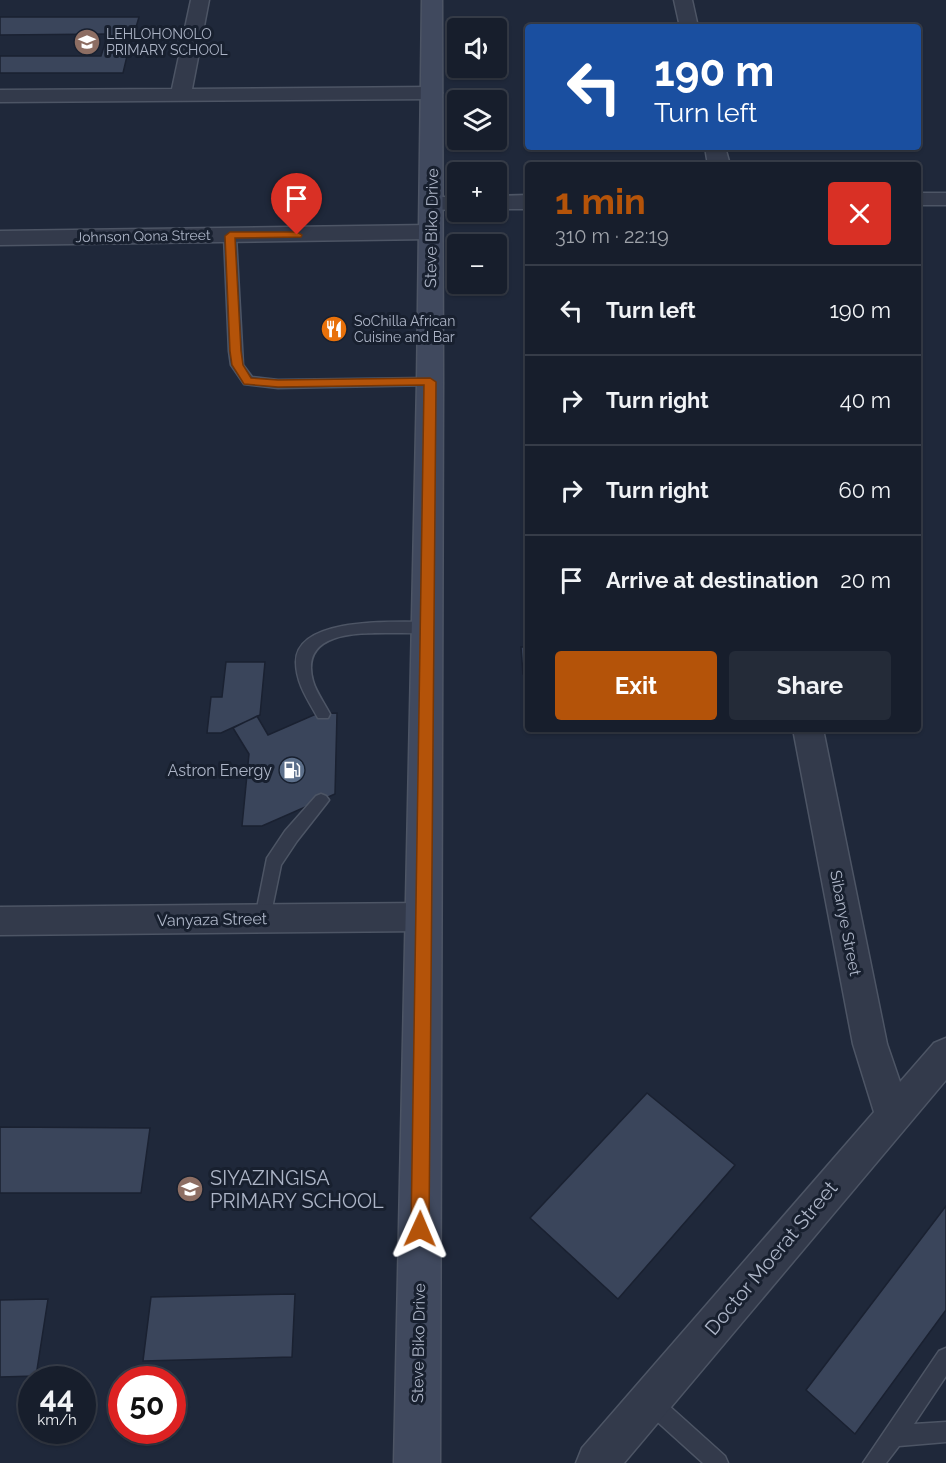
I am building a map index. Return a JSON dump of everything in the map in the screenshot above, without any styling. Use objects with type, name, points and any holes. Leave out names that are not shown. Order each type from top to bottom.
[{"type":"main road","name":"Steve Biko Drive","points":[[417,1463],[430,382],[432,0]]},
{"type":"street","points":[[181,95],[200,0]]},
{"type":"street","points":[[683,0],[688,24]]},
{"type":"street","points":[[0,96],[432,93]]},
{"type":"street","points":[[921,199],[946,199]]},
{"type":"street","points":[[507,203],[525,202]]},
{"type":"street","points":[[431,204],[447,203]]},
{"type":"street","name":"Johnson Qona Street","points":[[0,238],[430,232]]},
{"type":"street","name":"Sibanye Street","points":[[809,732],[870,1044],[893,1115]]},
{"type":"street","name":"Vanyaza Street","points":[[0,921],[424,917]]},
{"type":"street","name":"Doctor Moerat Street","points":[[597,1463],[946,1054]]},
{"type":"lane","points":[[230,236],[235,351],[237,365],[248,381],[278,384],[430,382]]},
{"type":"lane","points":[[323,714],[305,684],[303,674],[302,662],[306,648],[316,638],[331,632],[359,629],[427,627]]},
{"type":"lane","points":[[263,918],[273,863],[291,836],[321,800]]},
{"type":"lane","points":[[873,1463],[894,1436],[946,1358]]},
{"type":"lane","points":[[649,1401],[718,1463]]},
{"type":"lane","points":[[894,1436],[946,1432]]},
{"type":"building","points":[[0,17],[139,17],[134,34],[128,34],[122,56],[127,56],[123,73],[0,73],[0,56],[101,56],[108,34],[0,35]]},
{"type":"building","points":[[521,647],[525,647],[525,674],[523,674]]},
{"type":"building","points":[[226,662],[265,662],[260,715],[221,733],[207,733],[211,697],[222,697]]},
{"type":"building","points":[[337,713],[335,794],[262,826],[242,826],[249,754],[233,728],[257,716],[268,735],[316,714]]},
{"type":"building","points":[[647,1093],[735,1165],[618,1299],[530,1218]]},
{"type":"building","points":[[0,1127],[150,1128],[141,1193],[0,1193]]},
{"type":"building","points":[[946,1206],[946,1310],[855,1434],[806,1390]]},
{"type":"building","points":[[295,1294],[292,1357],[143,1361],[151,1297]]},
{"type":"building","points":[[48,1299],[38,1366],[18,1366],[18,1376],[0,1377],[0,1300]]},
{"type":"place","name":"LEHLOHONOLO PRIMARY SCHOOL","points":[[87,42]]},
{"type":"place","name":"SoChilla African Cuisine and Bar","points":[[334,329]]},
{"type":"place","name":"Astron Energy","points":[[292,770]]},
{"type":"place","name":"SIYAZINGISA PRIMARY SCHOOL","points":[[190,1189]]},
{"type":"route","points":[[297,235],[230,236],[235,351],[237,365],[248,381],[278,384],[430,382],[420,1229]]}]
